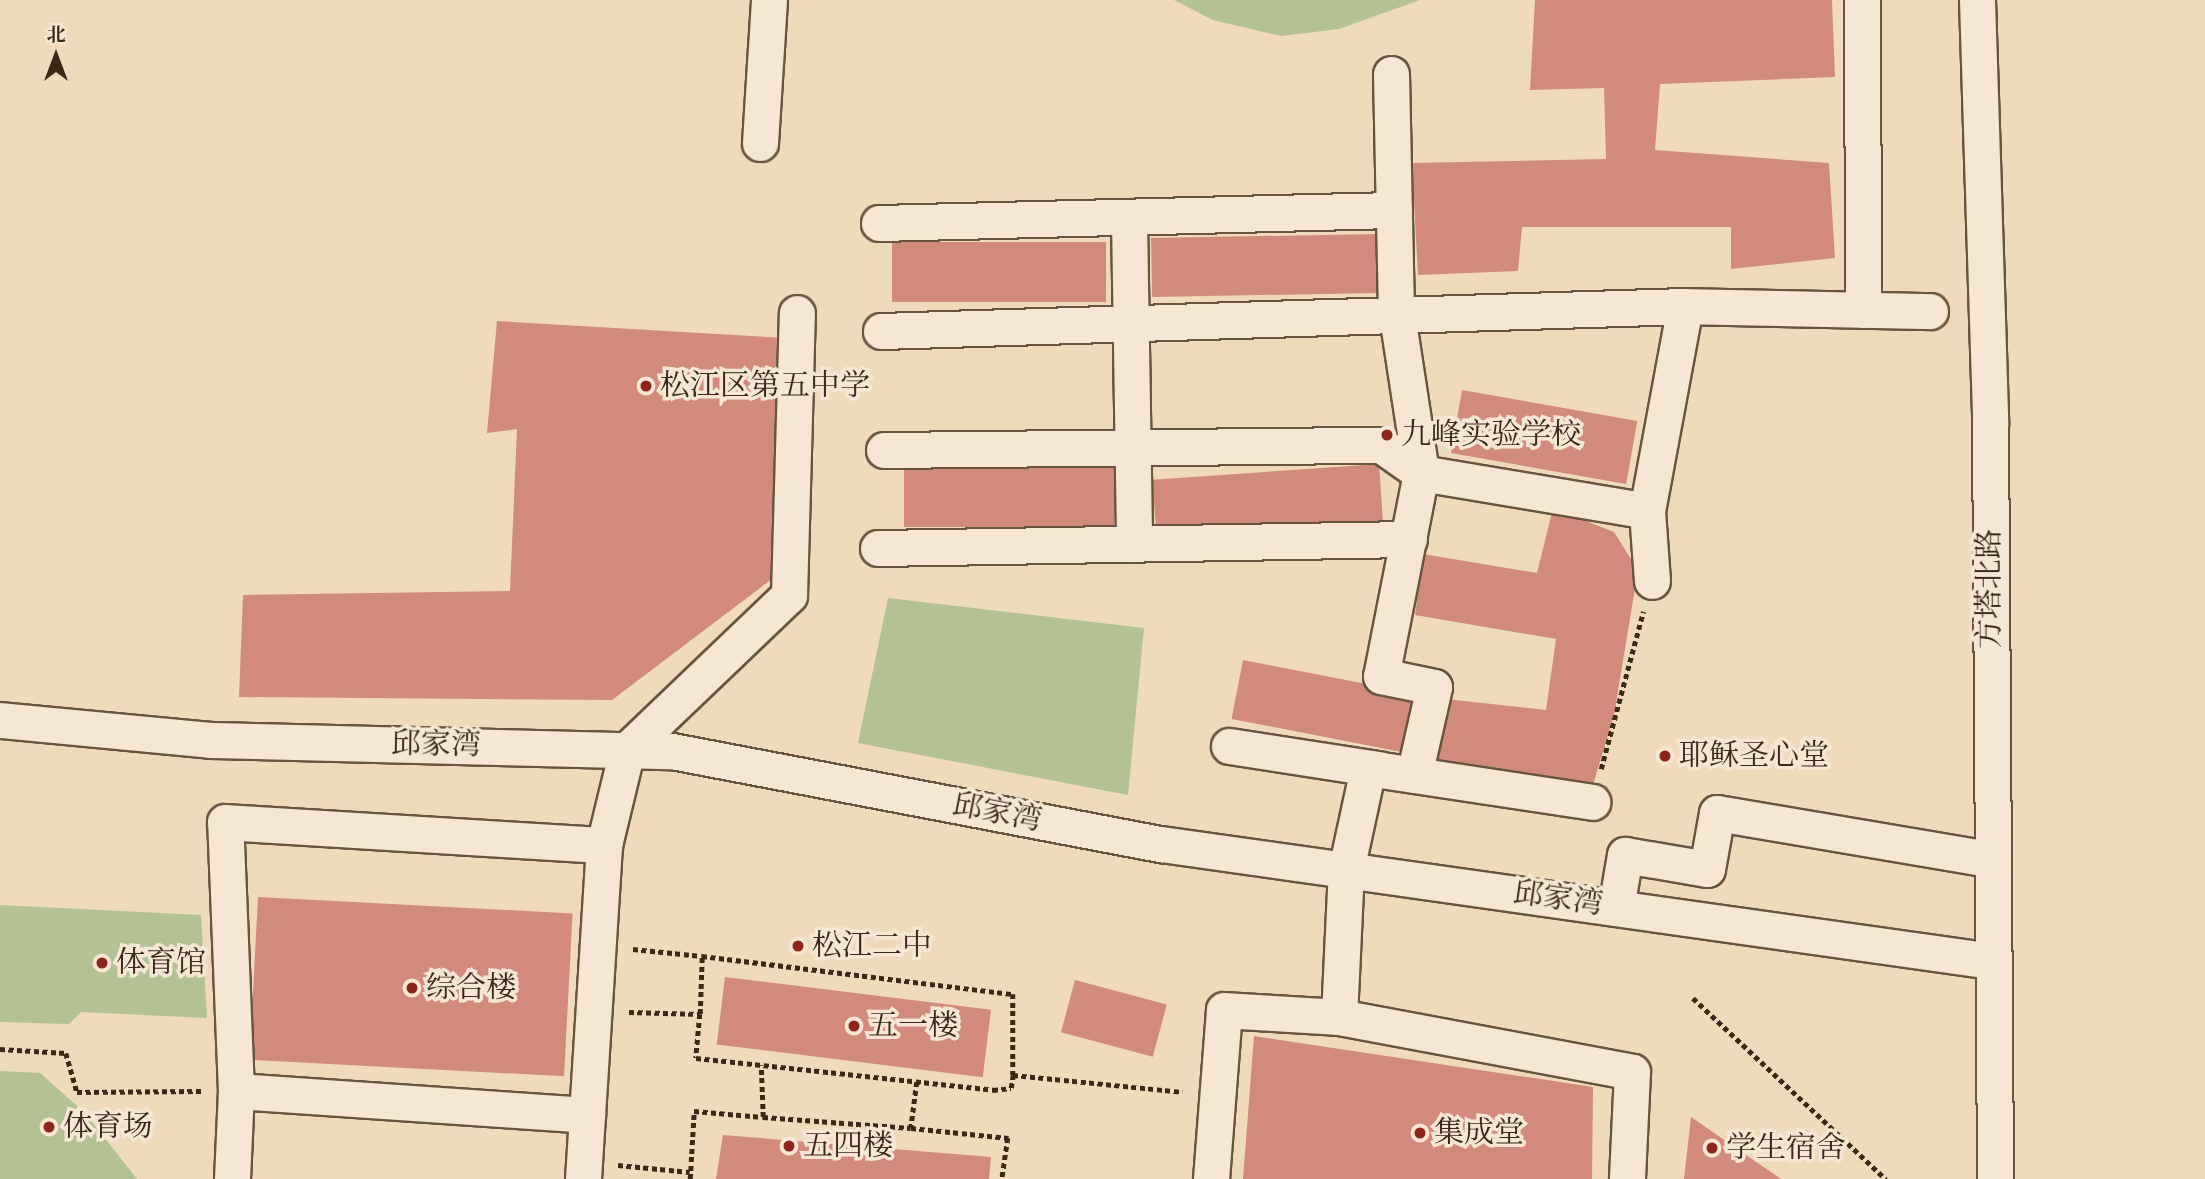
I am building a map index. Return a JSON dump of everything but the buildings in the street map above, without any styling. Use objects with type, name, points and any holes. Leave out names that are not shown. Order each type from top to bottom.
[{"type":"street","points":[[760,143],[769,0]]},
{"type":"street","points":[[1861,0],[1863,310]]},
{"type":"street","name":"方塔北路","points":[[1977,0],[1990,422],[1990,859],[1995,1179]]},
{"type":"street","points":[[1391,74],[1397,315],[1421,473],[1381,676],[1434,687],[1414,775]]},
{"type":"street","points":[[879,223],[1394,210]]},
{"type":"street","points":[[1129,217],[1134,544]]},
{"type":"street","points":[[1652,581],[1647,511],[1685,306]]},
{"type":"street","points":[[881,331],[1685,306],[1930,311]]},
{"type":"street","points":[[583,1171],[604,845],[627,750],[789,595],[797,313]]},
{"type":"street","points":[[884,450],[1381,445],[1421,473],[1647,511]]},
{"type":"street","points":[[878,548],[1409,539]]},
{"type":"street","name":"邱家湾","points":[[0,720],[211,740],[672,751],[1161,844],[1991,961]]},
{"type":"street","points":[[1229,746],[1592,802]]},
{"type":"street","points":[[1339,1017],[1346,870],[1368,768],[1378,769]]},
{"type":"street","points":[[1616,908],[1625,855],[1707,869],[1717,813],[1990,859]]},
{"type":"street","points":[[232,1179],[236,1091],[225,822],[604,845]]},
{"type":"street","points":[[1211,1179],[1224,1010],[1339,1017],[1632,1072],[1627,1179]]},
{"type":"street","points":[[236,1091],[587,1115]]},
{"type":"path","points":[[1592,802],[1652,581]]},
{"type":"path","points":[[597,946],[702,956],[1013,994],[1011,1088],[993,1090],[696,1058],[702,956]]},
{"type":"path","points":[[1693,998],[1886,1179]]},
{"type":"path","points":[[593,1011],[700,1014]]},
{"type":"path","points":[[0,1049],[66,1053],[77,1092],[236,1091]]},
{"type":"path","points":[[761,1065],[763,1117]]},
{"type":"path","points":[[1013,1075],[1217,1096]]},
{"type":"path","points":[[911,1128],[917,1082]]},
{"type":"path","points":[[690,1179],[694,1111],[1008,1138],[1002,1179]]},
{"type":"path","points":[[583,1171],[690,1172]]},
{"type":"green space","points":[[1174,0],[1420,0],[1339,29],[1281,36],[1213,20]]},
{"type":"green space","points":[[888,598],[1144,628],[1128,795],[858,743]]},
{"type":"green space","name":"体育馆","points":[[0,905],[201,915],[207,1018],[81,1012],[69,1024],[0,1022]]},
{"type":"green space","name":"体育场","points":[[0,1071],[40,1073],[85,1113],[137,1179],[0,1179]]},
{"type":"place","name":"松江区第五中学","points":[[646,386]]},
{"type":"place","name":"九峰实验学校","points":[[1387,435]]},
{"type":"place","name":"耶稣圣心堂","points":[[1665,756]]},
{"type":"place","name":"松江二中","points":[[798,946]]},
{"type":"place","name":"体育馆","points":[[102,963]]},
{"type":"place","name":"综合楼","points":[[412,988]]},
{"type":"place","name":"五一楼","points":[[854,1026]]},
{"type":"place","name":"体育场","points":[[49,1127]]},
{"type":"place","name":"集成堂","points":[[1420,1133]]},
{"type":"place","name":"五四楼","points":[[789,1146]]},
{"type":"place","name":"学生宿舍","points":[[1712,1148]]}]
